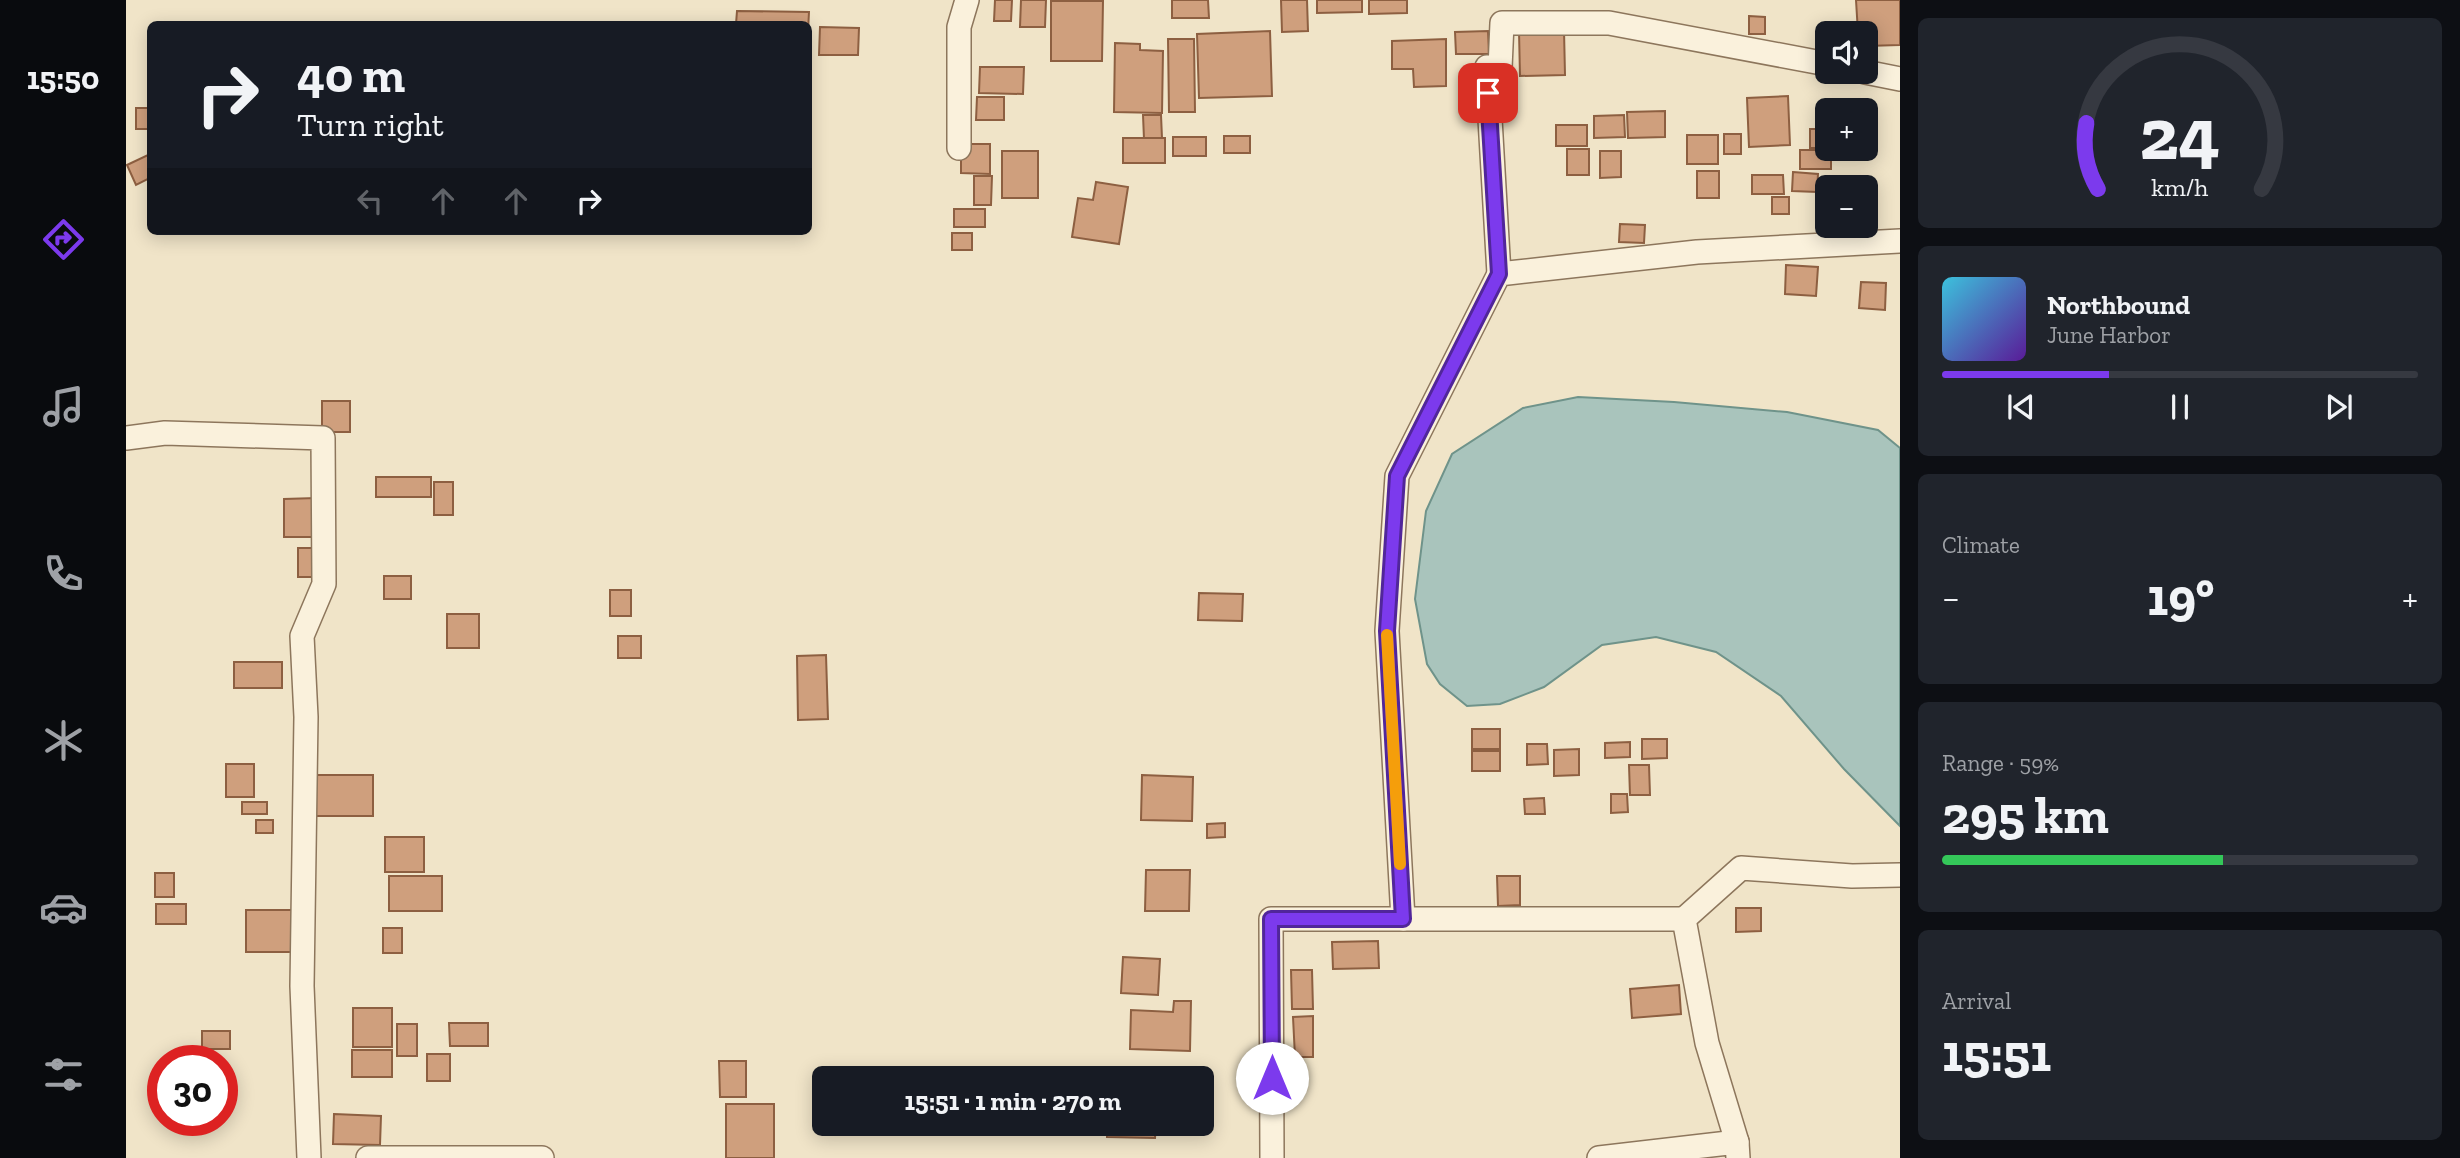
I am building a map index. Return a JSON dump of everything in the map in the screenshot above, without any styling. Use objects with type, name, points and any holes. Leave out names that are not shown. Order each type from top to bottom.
[{"type":"street","points":[[958,148],[958,27],[967,0]]},
{"type":"street","points":[[1403,919],[1387,631],[1397,476],[1499,274],[1487,67],[1500,68],[1502,23],[1609,23],[1815,62]]},
{"type":"street","points":[[1878,75],[1900,79]]},
{"type":"street","points":[[1499,274],[1698,252],[1900,241]]},
{"type":"street","points":[[126,438],[166,433],[323,438],[324,584],[302,636],[306,717],[302,986],[309,1158]]},
{"type":"street","points":[[1272,1158],[1271,919],[1684,919],[1741,868],[1852,877],[1900,875]]},
{"type":"street","points":[[1599,1158],[1738,1150],[1707,1043],[1684,919]]},
{"type":"street","points":[[368,1158],[542,1158]]},
{"type":"water","points":[[1578,397],[1787,412],[1878,430],[1900,448],[1900,826],[1844,769],[1781,696],[1716,652],[1656,637],[1602,645],[1544,687],[1500,704],[1467,706],[1440,684],[1427,664],[1415,599],[1426,511],[1452,454],[1523,408]]},
{"type":"building","points":[[995,0],[1012,0],[1011,21],[994,21]]},
{"type":"building","points":[[1021,0],[1046,0],[1045,27],[1020,27]]},
{"type":"building","points":[[1172,0],[1208,0],[1209,18],[1172,18]]},
{"type":"building","points":[[1281,0],[1307,0],[1308,31],[1282,32]]},
{"type":"building","points":[[1317,0],[1362,0],[1362,12],[1317,13]]},
{"type":"building","points":[[1369,0],[1407,0],[1407,13],[1369,14]]},
{"type":"building","points":[[1856,0],[1900,0],[1900,45],[1878,46],[1878,21],[1857,21]]},
{"type":"building","points":[[1051,1],[1103,1],[1102,61],[1051,61]]},
{"type":"building","points":[[737,11],[809,12],[809,21],[736,21]]},
{"type":"building","points":[[1749,16],[1765,17],[1765,34],[1749,34]]},
{"type":"building","points":[[820,27],[859,28],[858,55],[819,55]]},
{"type":"building","points":[[1564,30],[1565,75],[1520,76],[1519,31]]},
{"type":"building","points":[[1270,31],[1272,96],[1199,98],[1197,34]]},
{"type":"building","points":[[1488,31],[1489,54],[1456,54],[1455,32]]},
{"type":"building","points":[[1168,39],[1194,39],[1195,112],[1169,112]]},
{"type":"building","points":[[1446,39],[1446,86],[1414,87],[1413,69],[1392,69],[1392,41]]},
{"type":"building","points":[[1115,43],[1140,44],[1140,50],[1163,51],[1162,113],[1114,112]]},
{"type":"building","points":[[980,67],[1024,67],[1023,94],[979,93]]},
{"type":"building","points":[[1788,96],[1790,145],[1749,147],[1747,98]]},
{"type":"building","points":[[977,97],[1004,97],[1004,120],[976,120]]},
{"type":"building","points":[[136,108],[147,108],[147,129],[136,129]]},
{"type":"building","points":[[1665,111],[1665,137],[1628,138],[1627,112]]},
{"type":"building","points":[[1143,115],[1161,115],[1162,138],[1144,139]]},
{"type":"building","points":[[1624,115],[1625,137],[1594,138],[1594,116]]},
{"type":"building","points":[[1556,125],[1587,125],[1587,146],[1556,146]]},
{"type":"building","points":[[1810,129],[1815,129],[1815,148],[1810,148]]},
{"type":"building","points":[[1724,134],[1741,134],[1741,154],[1724,154]]},
{"type":"building","points":[[1687,135],[1718,135],[1718,164],[1687,164]]},
{"type":"building","points":[[1224,136],[1250,136],[1250,153],[1224,153]]},
{"type":"building","points":[[1173,137],[1206,137],[1206,156],[1173,156]]},
{"type":"building","points":[[1123,138],[1165,138],[1165,163],[1123,163]]},
{"type":"building","points":[[961,144],[990,144],[990,174],[961,173]]},
{"type":"building","points":[[1567,149],[1589,149],[1589,175],[1567,175]]},
{"type":"building","points":[[1800,150],[1815,150],[1815,161],[1831,161],[1831,169],[1800,169]]},
{"type":"building","points":[[1002,151],[1038,151],[1038,198],[1002,198]]},
{"type":"building","points":[[1600,151],[1621,151],[1621,177],[1600,178]]},
{"type":"building","points":[[147,155],[147,180],[136,185],[127,165]]},
{"type":"building","points":[[1697,171],[1719,171],[1719,198],[1697,198]]},
{"type":"building","points":[[1793,172],[1818,174],[1815,175],[1815,192],[1792,191]]},
{"type":"building","points":[[1752,175],[1783,175],[1784,194],[1752,194]]},
{"type":"building","points":[[974,176],[992,176],[991,205],[974,205]]},
{"type":"building","points":[[1096,182],[1128,187],[1119,244],[1072,237],[1078,198],[1093,200]]},
{"type":"building","points":[[1772,197],[1789,197],[1789,214],[1772,214]]},
{"type":"building","points":[[954,209],[985,209],[985,227],[954,227]]},
{"type":"building","points":[[1620,224],[1645,225],[1644,243],[1619,242]]},
{"type":"building","points":[[952,233],[972,233],[972,250],[952,250]]},
{"type":"building","points":[[1786,265],[1818,267],[1816,296],[1785,294]]},
{"type":"building","points":[[1861,282],[1886,283],[1885,310],[1859,308]]},
{"type":"building","points":[[322,401],[350,401],[350,432],[322,432]]},
{"type":"building","points":[[376,477],[431,477],[431,497],[376,497]]},
{"type":"building","points":[[434,482],[453,482],[453,515],[434,515]]},
{"type":"building","points":[[316,498],[316,537],[284,537],[284,499]]},
{"type":"building","points":[[298,548],[317,548],[317,577],[298,577]]},
{"type":"building","points":[[384,576],[411,576],[411,599],[384,599]]},
{"type":"building","points":[[610,590],[631,590],[631,616],[610,616]]},
{"type":"building","points":[[1199,593],[1243,594],[1242,621],[1198,620]]},
{"type":"building","points":[[447,614],[479,614],[479,648],[447,648]]},
{"type":"building","points":[[618,636],[641,636],[641,658],[618,658]]},
{"type":"building","points":[[826,655],[828,719],[798,720],[797,656]]},
{"type":"building","points":[[234,662],[282,662],[282,688],[234,688]]},
{"type":"building","points":[[1472,729],[1500,729],[1500,749],[1472,749]]},
{"type":"building","points":[[1642,739],[1667,739],[1667,758],[1642,759]]},
{"type":"building","points":[[1630,742],[1630,757],[1605,758],[1605,743]]},
{"type":"building","points":[[1527,744],[1547,744],[1548,764],[1527,765]]},
{"type":"building","points":[[1579,749],[1579,775],[1554,776],[1554,750]]},
{"type":"building","points":[[1472,751],[1500,751],[1500,771],[1472,771]]},
{"type":"building","points":[[226,764],[254,764],[254,797],[226,797]]},
{"type":"building","points":[[1629,765],[1649,765],[1650,795],[1630,795]]},
{"type":"building","points":[[309,775],[373,775],[373,816],[309,816]]},
{"type":"building","points":[[1142,775],[1193,777],[1192,821],[1141,820]]},
{"type":"building","points":[[1611,794],[1627,794],[1628,812],[1611,813]]},
{"type":"building","points":[[1544,798],[1545,814],[1525,814],[1524,799]]},
{"type":"building","points":[[242,802],[267,802],[267,814],[242,814]]},
{"type":"building","points":[[256,820],[273,820],[273,833],[256,833]]},
{"type":"building","points":[[1225,823],[1225,837],[1207,838],[1207,824]]},
{"type":"building","points":[[385,837],[424,837],[424,872],[385,872]]},
{"type":"building","points":[[1146,870],[1190,870],[1189,911],[1145,911]]},
{"type":"building","points":[[155,873],[174,873],[174,897],[155,897]]},
{"type":"building","points":[[389,876],[442,876],[442,911],[389,911]]},
{"type":"building","points":[[1497,876],[1520,876],[1520,905],[1498,906]]},
{"type":"building","points":[[156,904],[186,904],[186,924],[156,924]]},
{"type":"building","points":[[1736,908],[1761,908],[1761,931],[1736,932]]},
{"type":"building","points":[[246,910],[292,910],[292,952],[246,952]]},
{"type":"building","points":[[383,928],[402,928],[402,953],[383,953]]},
{"type":"building","points":[[1378,941],[1379,968],[1333,969],[1332,942]]},
{"type":"building","points":[[1123,957],[1160,959],[1158,995],[1121,993]]},
{"type":"building","points":[[1291,970],[1312,970],[1313,1009],[1292,1009]]},
{"type":"building","points":[[1679,985],[1681,1014],[1632,1018],[1630,989]]},
{"type":"building","points":[[1174,1001],[1191,1001],[1190,1051],[1130,1049],[1131,1010],[1173,1012]]},
{"type":"building","points":[[353,1008],[392,1008],[392,1047],[353,1047]]},
{"type":"building","points":[[1313,1016],[1313,1057],[1295,1057],[1293,1017]]},
{"type":"building","points":[[449,1023],[488,1023],[488,1046],[450,1046]]},
{"type":"building","points":[[397,1024],[417,1024],[417,1056],[397,1056]]},
{"type":"building","points":[[202,1031],[230,1031],[230,1045],[202,1045]]},
{"type":"building","points":[[352,1050],[392,1050],[392,1077],[352,1077]]},
{"type":"building","points":[[427,1054],[450,1054],[450,1081],[427,1081]]},
{"type":"building","points":[[719,1061],[746,1061],[746,1097],[720,1097]]},
{"type":"building","points":[[726,1104],[774,1104],[774,1158],[726,1158]]},
{"type":"building","points":[[334,1114],[381,1116],[380,1145],[333,1144]]},
{"type":"building","points":[[1107,1136],[1155,1136],[1155,1138]]},
{"type":"slow traffic","points":[[1387,635],[1400,864]]},
{"type":"route","points":[[1272,1078],[1271,919],[1403,919],[1387,631],[1397,476],[1499,274],[1488,93]]}]
